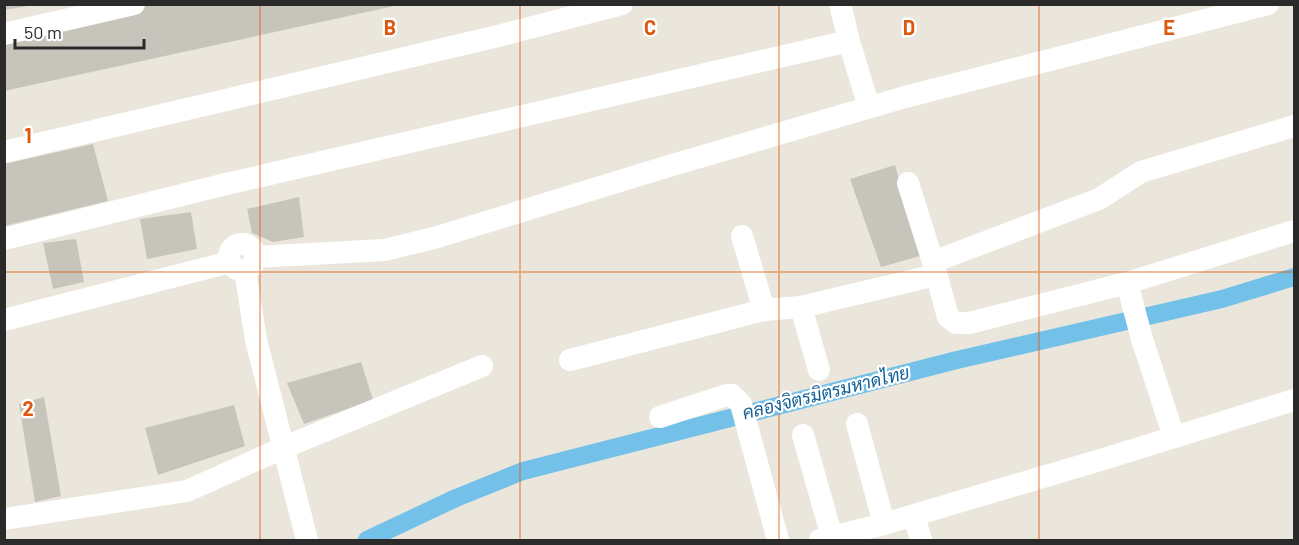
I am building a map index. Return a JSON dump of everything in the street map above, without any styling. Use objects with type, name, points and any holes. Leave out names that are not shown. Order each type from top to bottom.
[{"type":"street","points":[[4,34],[134,4]]},
{"type":"street","points":[[4,152],[494,37],[622,4]]},
{"type":"street","points":[[4,239],[233,182],[849,41],[840,4]]},
{"type":"street","points":[[4,320],[243,263],[384,250],[434,238],[869,107],[1268,4]]},
{"type":"street","points":[[851,48],[869,107]]},
{"type":"street","points":[[570,360],[764,310],[801,307],[934,268],[1099,200],[1141,172],[1294,126]]},
{"type":"street","points":[[908,183],[948,318],[956,323],[969,323],[1127,284],[1294,231]]},
{"type":"street","points":[[742,236],[764,310]]},
{"type":"street","points":[[243,263],[256,340],[308,540]]},
{"type":"street","points":[[1127,284],[1174,438]]},
{"type":"street","points":[[801,307],[819,370]]},
{"type":"street","points":[[4,519],[187,491],[285,447],[482,366]]},
{"type":"street","points":[[660,417],[727,395],[732,396],[741,404],[778,540]]},
{"type":"street","points":[[803,435],[826,539],[914,516],[1294,400]]},
{"type":"street","points":[[857,424],[884,524]]},
{"type":"street","points":[[914,516],[921,540]]},
{"type":"building","points":[[4,4],[28,4],[28,6],[4,10]]},
{"type":"building","points":[[134,4],[399,5],[4,91],[4,34]]},
{"type":"building","points":[[93,144],[108,201],[4,226],[4,164]]},
{"type":"building","points":[[895,165],[920,256],[881,267],[850,179]]},
{"type":"building","points":[[299,197],[304,237],[273,242],[252,233],[247,209]]},
{"type":"building","points":[[191,212],[197,249],[147,259],[140,219]]},
{"type":"building","points":[[76,239],[84,282],[53,289],[43,243]]},
{"type":"building","points":[[361,362],[373,400],[304,424],[287,383]]},
{"type":"building","points":[[44,397],[61,496],[35,502],[19,404]]},
{"type":"building","points":[[234,405],[245,446],[158,475],[145,428]]},
{"type":"waterway","name":"คลองจิตรมิตรมหาดไทย","points":[[367,540],[456,498],[523,471],[957,360],[1222,299],[1294,277]]}]
